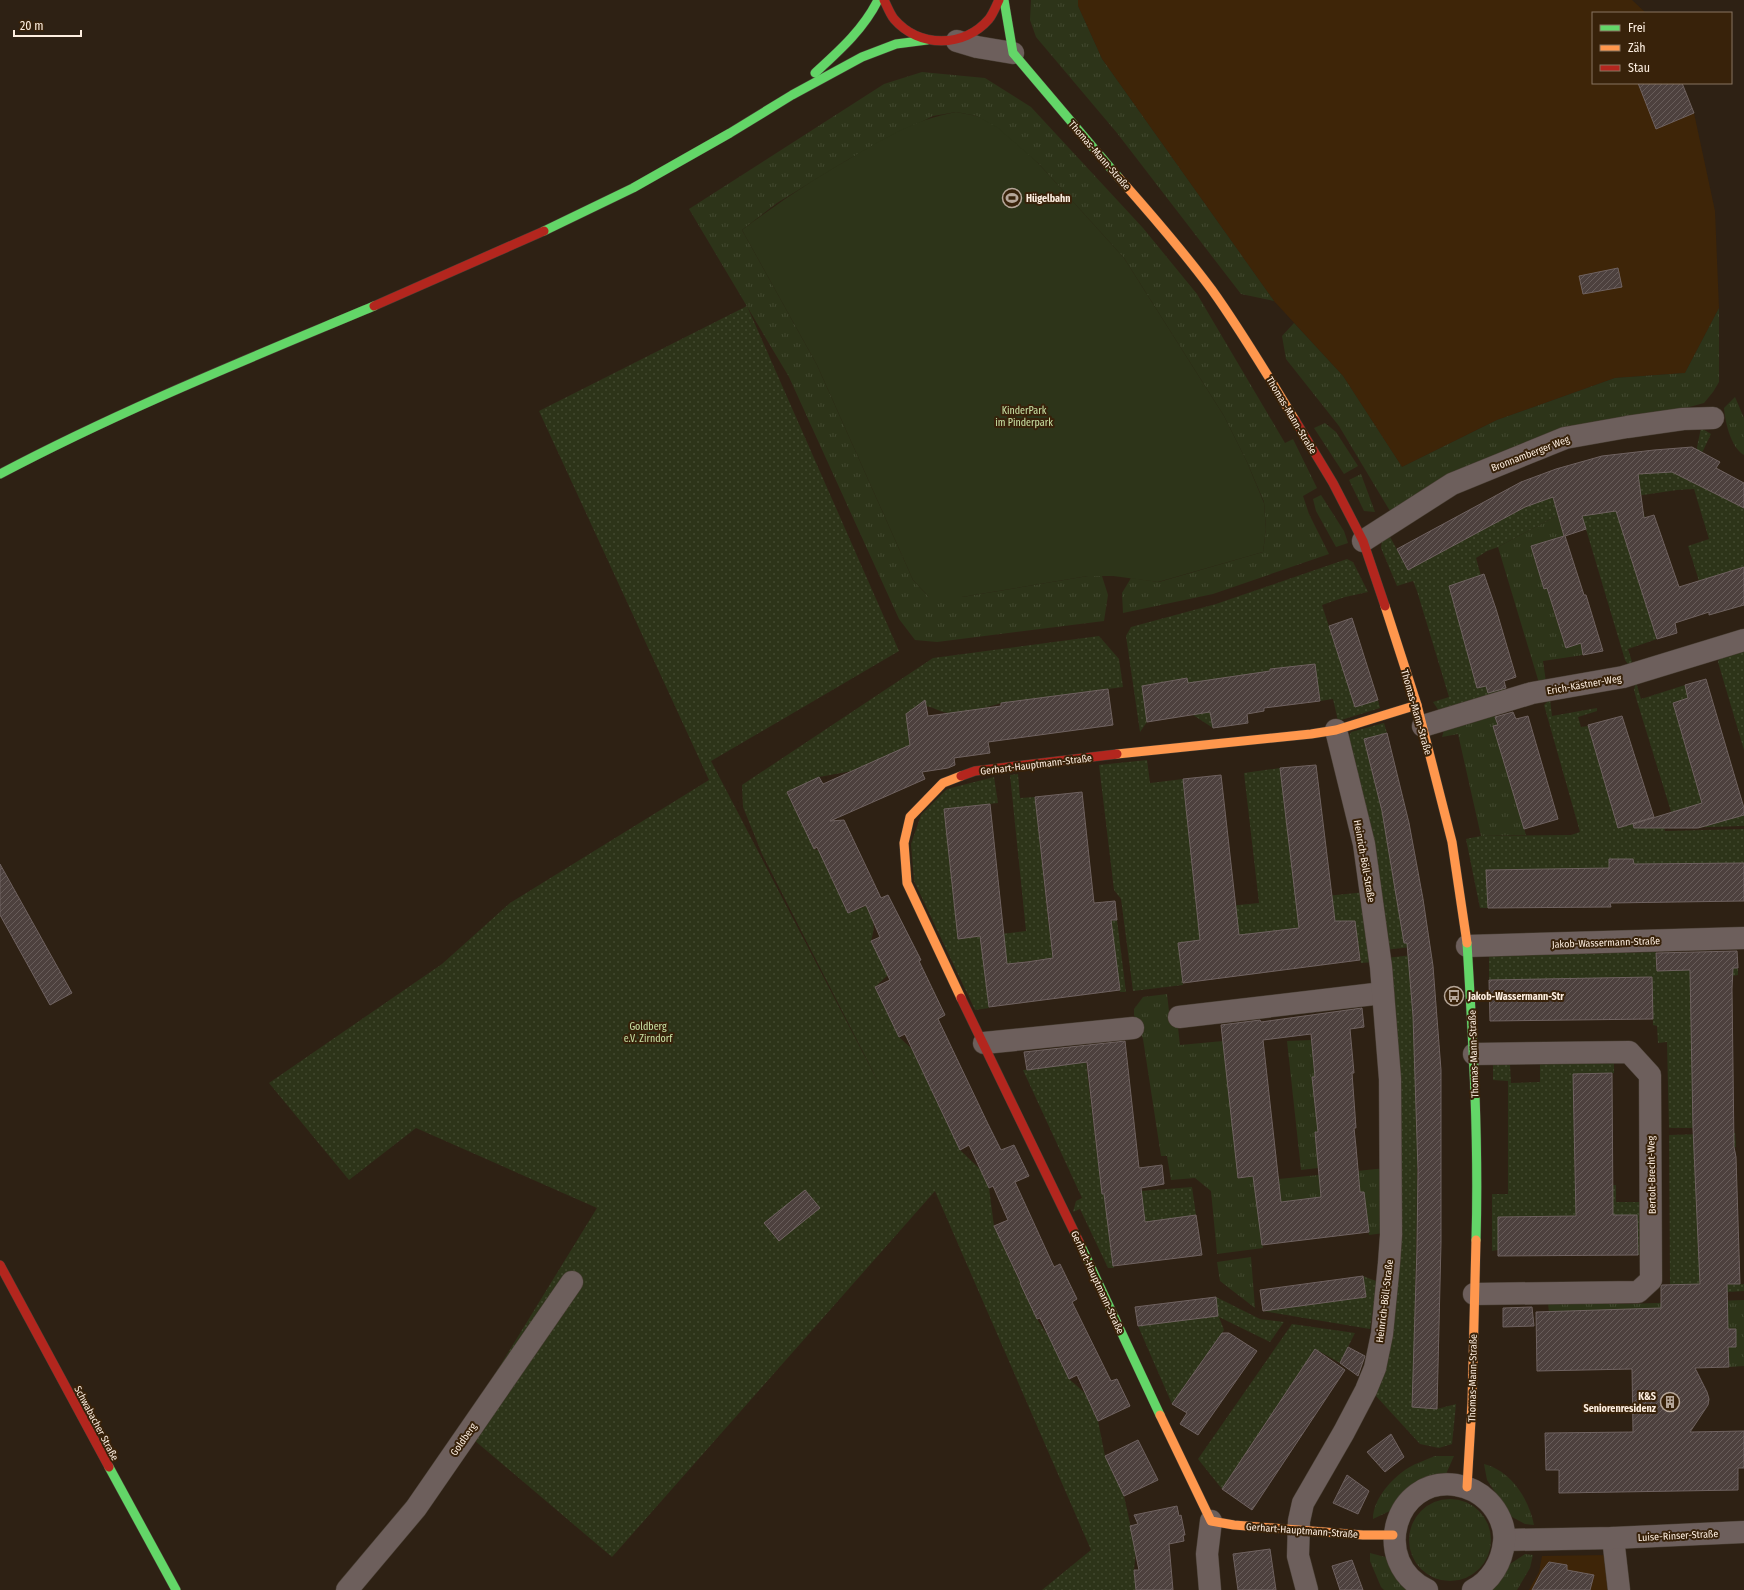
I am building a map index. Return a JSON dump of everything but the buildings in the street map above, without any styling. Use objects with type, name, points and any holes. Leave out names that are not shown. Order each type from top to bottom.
[{"type":"street","points":[[792,95],[848,43],[874,10],[878,0]]},
{"type":"street","points":[[884,0],[887,10],[903,29],[927,40]]},
{"type":"street","points":[[957,41],[978,30],[996,10],[999,0]]},
{"type":"street","points":[[1,470],[225,368],[377,305],[522,242],[633,188],[730,133],[792,95],[862,57],[896,44],[927,40],[957,41],[977,47],[1013,53],[1004,0]]},
{"type":"street","name":"Thomas-Mann-Straße","points":[[1013,53],[1100,157],[1153,216],[1211,289],[1245,338],[1329,477],[1363,541],[1417,705],[1452,842],[1466,930],[1474,1054],[1477,1203],[1472,1403],[1467,1487]]},
{"type":"street","name":"Bronnamberger Weg","points":[[1363,541],[1452,484],[1565,438],[1683,419],[1713,418]]},
{"type":"street","name":"Erich-Kästner-Weg","points":[[1423,726],[1532,693],[1623,677],[1744,640]]},
{"type":"street","name":"Gerhart-Hauptmann-Straße","points":[[1394,1535],[1363,1535],[1234,1525],[1211,1521],[1180,1459],[1095,1275],[907,883],[904,843],[910,816],[943,783],[975,771],[1336,730],[1417,705]]},
{"type":"street","name":"Heinrich-Böll-Straße","points":[[1307,1590],[1298,1556],[1298,1529],[1303,1503],[1344,1432],[1366,1390],[1375,1368],[1382,1334],[1389,1263],[1391,1166],[1390,1080],[1380,954],[1364,844],[1336,730]]},
{"type":"street","name":"Jakob-Wassermann-Straße","points":[[1467,946],[1744,938]]},
{"type":"street","points":[[1179,1017],[1383,993]]},
{"type":"street","points":[[984,1043],[1133,1028]]},
{"type":"street","name":"Bertolt-Brecht-Weg","points":[[1474,1054],[1629,1052],[1650,1075],[1651,1187],[1651,1280],[1638,1292],[1474,1294]]},
{"type":"street","name":"Schwabacher Straße","points":[[0,1265],[176,1590]]},
{"type":"street","name":"Goldberg","points":[[347,1590],[416,1508],[572,1282]]},
{"type":"street","points":[[1427,1590],[1417,1585],[1403,1571],[1395,1553],[1394,1535],[1400,1514],[1411,1499],[1428,1488],[1447,1484],[1467,1487],[1482,1495],[1494,1508],[1502,1523],[1504,1540],[1501,1560],[1490,1578],[1472,1590]]},
{"type":"street","points":[[1210,1590],[1207,1554],[1211,1521]]},
{"type":"street","name":"Luise-Rinser-Straße","points":[[1504,1540],[1613,1538],[1744,1532]]},
{"type":"street","points":[[1613,1538],[1619,1590]]},
{"type":"shaded area","points":[[1078,0],[1632,0],[1645,12],[1592,12],[1592,84],[1682,84],[1694,113],[1715,211],[1719,308],[1685,373],[1615,378],[1497,420],[1402,467],[1343,376],[1274,301],[1102,59],[1078,6]]},
{"type":"shaded area","points":[[1607,1555],[1610,1590],[1529,1590],[1539,1572],[1542,1556]]},
{"type":"green space","points":[[1031,0],[1078,0],[1078,6],[1102,59],[1274,301],[1241,294],[1117,133],[1036,37],[1030,20]]},
{"type":"green space","points":[[922,72],[985,78],[1031,107],[1143,228],[1197,294],[1285,443],[1293,439],[1317,488],[1303,496],[1309,514],[1329,554],[1213,594],[1123,613],[1122,593],[1131,578],[1159,582],[1263,552],[1266,529],[1264,502],[1247,462],[1224,416],[1124,258],[1038,163],[977,116],[956,112],[933,116],[849,159],[777,203],[742,230],[817,365],[913,580],[929,597],[962,597],[1088,576],[1102,576],[1108,595],[1104,621],[937,642],[915,640],[899,619],[789,377],[689,209],[884,84]]},
{"type":"green space","name":"KinderPark im Pinderpark","points":[[956,112],[977,116],[998,128],[1038,163],[1124,258],[1224,416],[1247,462],[1264,503],[1266,529],[1263,552],[1158,582],[1113,576],[1088,576],[962,597],[929,597],[913,580],[817,365],[742,230],[815,179],[885,139],[918,123]]},
{"type":"green space","name":"Goldberg e.V. Zirndorf","points":[[747,306],[899,651],[711,761],[887,1099],[762,854],[743,807],[742,785],[933,658],[1099,636],[1119,659],[1123,687],[1001,703],[960,713],[948,713],[930,707],[917,706],[909,736],[910,746],[852,771],[819,777],[787,793],[814,849],[832,854],[848,913],[866,906],[869,911],[874,926],[871,941],[888,975],[875,987],[899,1037],[912,1049],[960,1150],[980,1169],[989,1188],[994,1226],[1037,1319],[1050,1339],[1069,1379],[1085,1393],[1098,1421],[1105,1456],[1124,1496],[1136,1551],[1134,1570],[1136,1590],[1042,1590],[1091,1550],[935,1191],[612,1557],[461,1429],[597,1208],[416,1128],[349,1180],[269,1083],[442,964],[510,903],[709,780],[539,411]]},
{"type":"green space","points":[[1719,308],[1719,382],[1704,403],[1664,414],[1390,511],[1339,426],[1286,359],[1282,336],[1294,323],[1343,376],[1402,467],[1497,420],[1615,378],[1685,373]]},
{"type":"green space","points":[[1735,397],[1744,418],[1744,455],[1739,452],[1732,441],[1727,427],[1724,408]]},
{"type":"green space","points":[[1325,423],[1336,432],[1358,466],[1344,474],[1314,428]]},
{"type":"green space","points":[[1701,428],[1711,434],[1701,455],[1706,489],[1744,508],[1744,567],[1699,581],[1688,546],[1709,539],[1694,489],[1609,500],[1642,507],[1645,517],[1621,525],[1657,639],[1628,649],[1633,665],[1630,667],[1625,660],[1580,509],[1558,515],[1476,558],[1481,576],[1477,688],[1503,681],[1506,692],[1439,711],[1433,702],[1449,697],[1417,591],[1413,581],[1397,586],[1381,548],[1382,539],[1389,535],[1408,570],[1525,507],[1549,498],[1622,477],[1647,473],[1699,470],[1697,447]]},
{"type":"green space","points":[[1361,474],[1375,512],[1364,511],[1349,480]]},
{"type":"green space","points":[[1321,495],[1344,531],[1348,543],[1336,547],[1316,511],[1313,499]]},
{"type":"green space","points":[[1558,515],[1564,536],[1531,546],[1544,589],[1561,583],[1552,606],[1566,648],[1581,643],[1583,655],[1543,661],[1546,682],[1539,683],[1498,547]]},
{"type":"green space","points":[[1347,559],[1353,562],[1368,592],[1345,597],[1322,605],[1355,707],[1378,700],[1380,708],[1338,721],[1333,699],[1320,701],[1315,664],[1270,669],[1262,692],[1241,675],[1220,678],[1222,690],[1208,693],[1213,728],[1193,715],[1187,678],[1142,686],[1147,722],[1140,732],[1126,636],[1131,627],[1216,604]]},
{"type":"green space","points":[[1744,648],[1744,750],[1718,662],[1720,656]]},
{"type":"green space","points":[[1636,682],[1641,699],[1685,685],[1688,698],[1673,703],[1708,825],[1744,815],[1744,826],[1676,828],[1637,701],[1634,690]]},
{"type":"green space","points":[[1550,699],[1552,716],[1597,708],[1597,711],[1578,717],[1581,727],[1588,726],[1601,769],[1636,758],[1640,774],[1618,828],[1661,815],[1665,831],[1744,829],[1744,863],[1634,864],[1633,859],[1609,859],[1609,868],[1486,870],[1488,908],[1480,908],[1466,839],[1481,836],[1571,835],[1580,832],[1544,705]]},
{"type":"green space","points":[[1494,713],[1498,725],[1494,726],[1526,835],[1481,836],[1458,734],[1442,737],[1444,730]]},
{"type":"green space","points":[[1384,723],[1387,733],[1364,739],[1382,811],[1404,943],[1429,940],[1430,945],[1384,950],[1347,741],[1351,732]]},
{"type":"green space","points":[[1147,760],[1150,783],[1183,779],[1197,909],[1259,903],[1244,773],[1280,768],[1296,899],[1366,892],[1374,962],[1361,963],[1355,921],[1337,923],[1178,943],[1183,985],[1133,991],[1121,899],[1114,890],[1099,765]]},
{"type":"green space","points":[[1018,774],[1020,798],[1035,797],[1049,928],[1117,920],[1126,992],[1120,992],[1115,950],[984,967],[989,1008],[975,1010],[914,881],[911,844],[921,815],[947,789],[994,777],[998,803],[944,809],[958,939],[1026,931],[1010,775]]},
{"type":"green space","points":[[1656,952],[1657,971],[1738,968],[1738,975],[1731,976],[1692,1059],[1693,1128],[1669,1128],[1667,1042],[1658,1043],[1657,1026],[1653,1025],[1652,977],[1489,980],[1489,956]]},
{"type":"green space","points":[[1431,953],[1433,963],[1409,965],[1415,1049],[1417,1133],[1416,1259],[1412,1407],[1437,1409],[1456,1404],[1452,1444],[1439,1448],[1420,1444],[1376,1396],[1389,1343],[1386,958]]},
{"type":"green space","points":[[1167,994],[1169,1011],[1176,1010],[1180,1045],[1223,1041],[1238,1178],[1278,1174],[1279,1179],[1386,1168],[1384,1233],[1369,1235],[1363,1192],[1257,1205],[1263,1248],[1217,1254],[1211,1191],[1195,1178],[1171,1180],[1167,1156],[1161,1156],[1143,1039],[1134,1015],[1134,1009],[1143,997]]},
{"type":"green space","points":[[1311,1040],[1315,1077],[1312,1077],[1318,1132],[1315,1132],[1318,1168],[1301,1170],[1287,1041]]},
{"type":"green space","points":[[1086,1062],[1102,1194],[1192,1187],[1196,1215],[1108,1227],[1114,1268],[1108,1268],[1080,1209],[1073,1212],[1076,1201],[1082,1198],[1023,1070]]},
{"type":"green space","points":[[1614,1062],[1614,1073],[1573,1074],[1575,1185],[1616,1185],[1616,1202],[1645,1202],[1645,1254],[1638,1255],[1637,1215],[1498,1217],[1498,1250],[1492,1251],[1492,1194],[1508,1194],[1508,1081],[1493,1080],[1493,1065],[1510,1065],[1511,1083],[1540,1082],[1540,1064]]},
{"type":"green space","points":[[1735,1133],[1736,1147],[1695,1148],[1700,1285],[1744,1284],[1744,1291],[1681,1295],[1670,1285],[1669,1135]]},
{"type":"green space","points":[[1251,1257],[1255,1308],[1220,1281],[1217,1262]]},
{"type":"green space","points":[[1363,1276],[1381,1283],[1375,1296],[1370,1329],[1263,1311],[1366,1297]]},
{"type":"green space","points":[[1216,1297],[1260,1319],[1284,1322],[1270,1342],[1219,1317],[1224,1330],[1172,1404],[1138,1326],[1218,1316]]},
{"type":"green space","points":[[1744,1300],[1744,1366],[1729,1367],[1728,1347],[1736,1347],[1736,1329],[1549,1312],[1548,1304],[1627,1304]]},
{"type":"green space","points":[[1292,1324],[1355,1333],[1340,1363],[1315,1349],[1222,1489],[1198,1459]]},
{"type":"green space","points":[[1435,1456],[1454,1456],[1446,1474],[1427,1480],[1394,1509],[1373,1519],[1376,1504],[1390,1483],[1408,1468]]},
{"type":"green space","points":[[1484,1464],[1502,1473],[1517,1487],[1528,1505],[1534,1525],[1525,1524],[1512,1517],[1487,1480]]},
{"type":"green space","points":[[1450,1499],[1466,1502],[1479,1511],[1488,1524],[1491,1540],[1488,1556],[1479,1569],[1466,1578],[1450,1581],[1434,1578],[1421,1569],[1412,1556],[1409,1540],[1412,1524],[1421,1511],[1434,1502]]},
{"type":"green space","points":[[1370,1553],[1389,1558],[1395,1576],[1408,1590],[1384,1590],[1381,1587],[1370,1561]]},
{"type":"green space","points":[[1525,1554],[1533,1555],[1530,1568],[1517,1590],[1492,1590],[1501,1580],[1510,1564]]},
{"type":"traffic: fast","points":[[815,73],[842,48],[858,30],[878,0]]},
{"type":"traffic: fast","points":[[1004,0],[1013,53],[1119,178]]},
{"type":"traffic: fast","points":[[544,231],[633,188],[730,133],[792,95],[862,57],[896,44],[927,40]]},
{"type":"traffic: fast","points":[[0,474],[138,407],[374,306]]},
{"type":"traffic: fast","points":[[1467,943],[1476,1129],[1476,1240]]},
{"type":"traffic: fast","points":[[1081,1246],[1160,1415]]},
{"type":"traffic: fast","points":[[109,1467],[176,1590]]},
{"type":"traffic: slow","points":[[1119,178],[1167,233],[1212,290],[1295,420]]},
{"type":"traffic: slow","points":[[1385,606],[1417,705],[1452,842],[1467,943]]},
{"type":"traffic: slow","points":[[1117,754],[1311,734],[1336,730],[1417,705]]},
{"type":"traffic: slow","points":[[961,776],[943,783],[910,817],[904,843],[907,883],[961,998]]},
{"type":"traffic: slow","points":[[1467,1487],[1472,1403],[1476,1240]]},
{"type":"traffic: slow","points":[[1160,1415],[1211,1521],[1234,1525],[1363,1535],[1393,1535]]},
{"type":"traffic: jam","points":[[884,0],[894,19],[904,29],[928,39],[942,41],[955,39],[979,29],[989,19],[999,0]]},
{"type":"traffic: jam","points":[[374,306],[544,231]]},
{"type":"traffic: jam","points":[[1295,420],[1333,483],[1363,541],[1385,606]]},
{"type":"traffic: jam","points":[[961,776],[975,771],[1117,754]]},
{"type":"traffic: jam","points":[[961,998],[1081,1246]]},
{"type":"traffic: jam","points":[[0,1265],[109,1467]]},
{"type":"place","name":"Hügelbahn","points":[[1012,198]]},
{"type":"place","name":"Jakob-Wassermann-Str","points":[[1454,996]]},
{"type":"place","name":"K&S Seniorenresidenz","points":[[1670,1402]]}]
